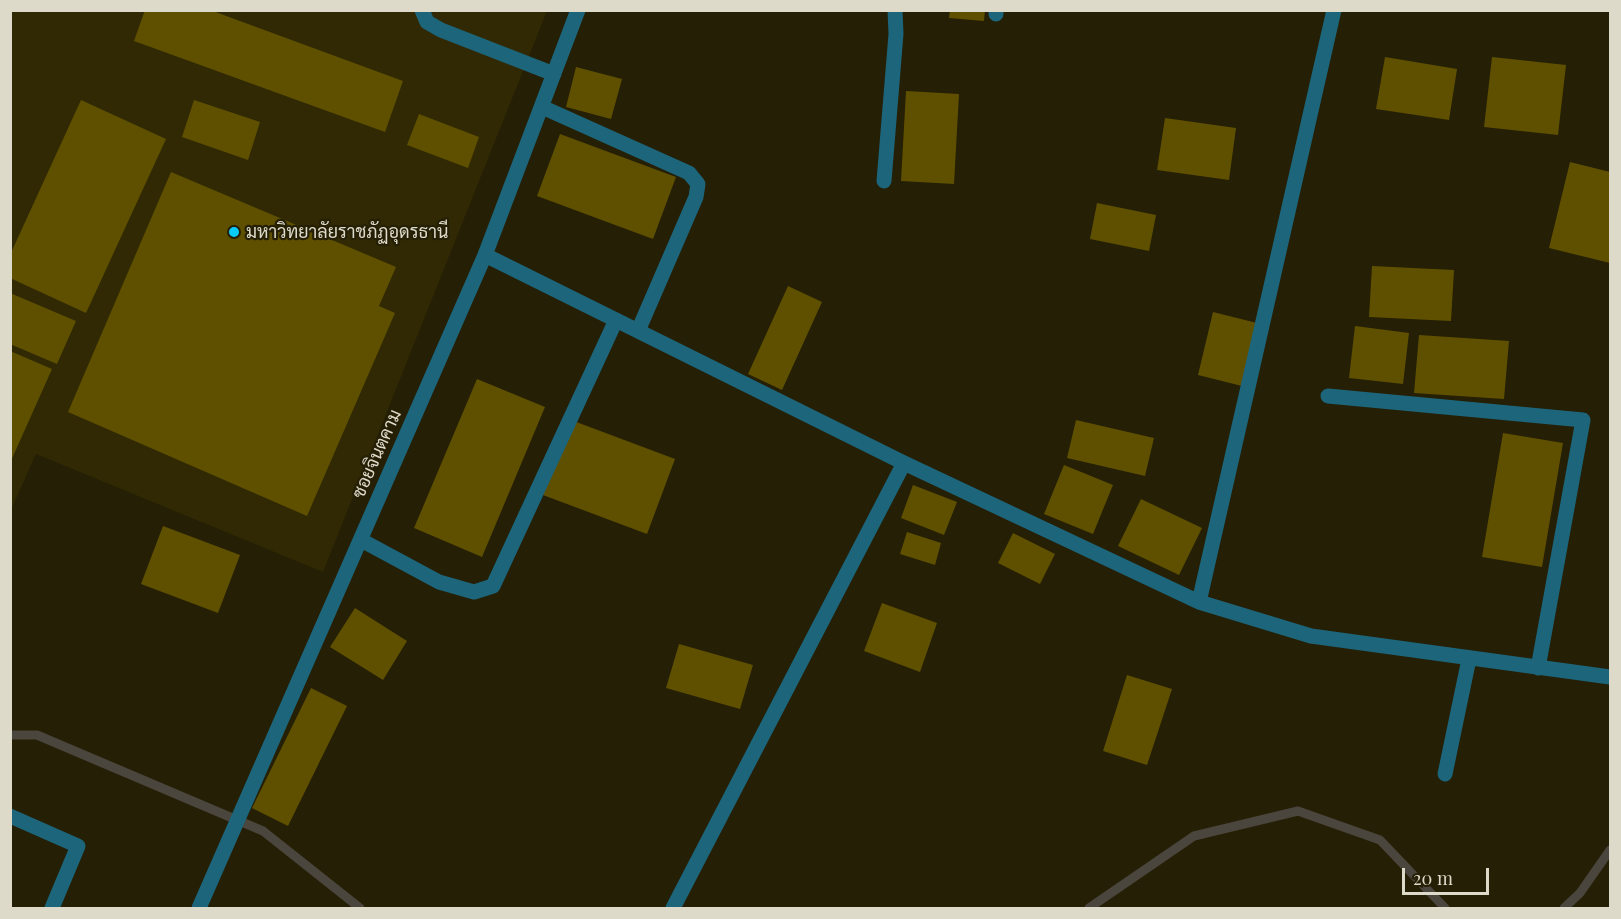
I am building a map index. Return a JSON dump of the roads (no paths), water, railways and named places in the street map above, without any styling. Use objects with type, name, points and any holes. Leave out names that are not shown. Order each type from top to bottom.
[{"type":"street","points":[[422,10],[427,22],[441,30],[554,74]]},
{"type":"street","name":"ซอยจินตคาม","points":[[199,909],[485,255],[578,10]]},
{"type":"street","points":[[884,181],[896,34],[895,10]]},
{"type":"street","points":[[1199,602],[1334,10]]},
{"type":"street","points":[[542,107],[689,173],[698,184],[696,197],[638,331]]},
{"type":"street","points":[[485,255],[904,464],[1199,602],[1311,636],[1469,659],[1611,676]]},
{"type":"street","points":[[361,540],[439,582],[474,592],[493,586],[616,320]]},
{"type":"street","points":[[1328,396],[1583,420],[1538,668]]},
{"type":"street","points":[[673,909],[904,464]]},
{"type":"street","points":[[1445,774],[1469,659]]},
{"type":"street","points":[[10,816],[78,846],[52,909]]},
{"type":"waterway","points":[[10,735],[37,735],[263,831],[360,908]]},
{"type":"waterway","points":[[1089,908],[1194,836],[1298,811],[1380,840],[1445,908]]},
{"type":"waterway","points":[[1564,908],[1580,893],[1610,850]]},
{"type":"place","name":"มหาวิทยาลัยราชภัฏอุดรธานี","points":[[234,232]]}]
